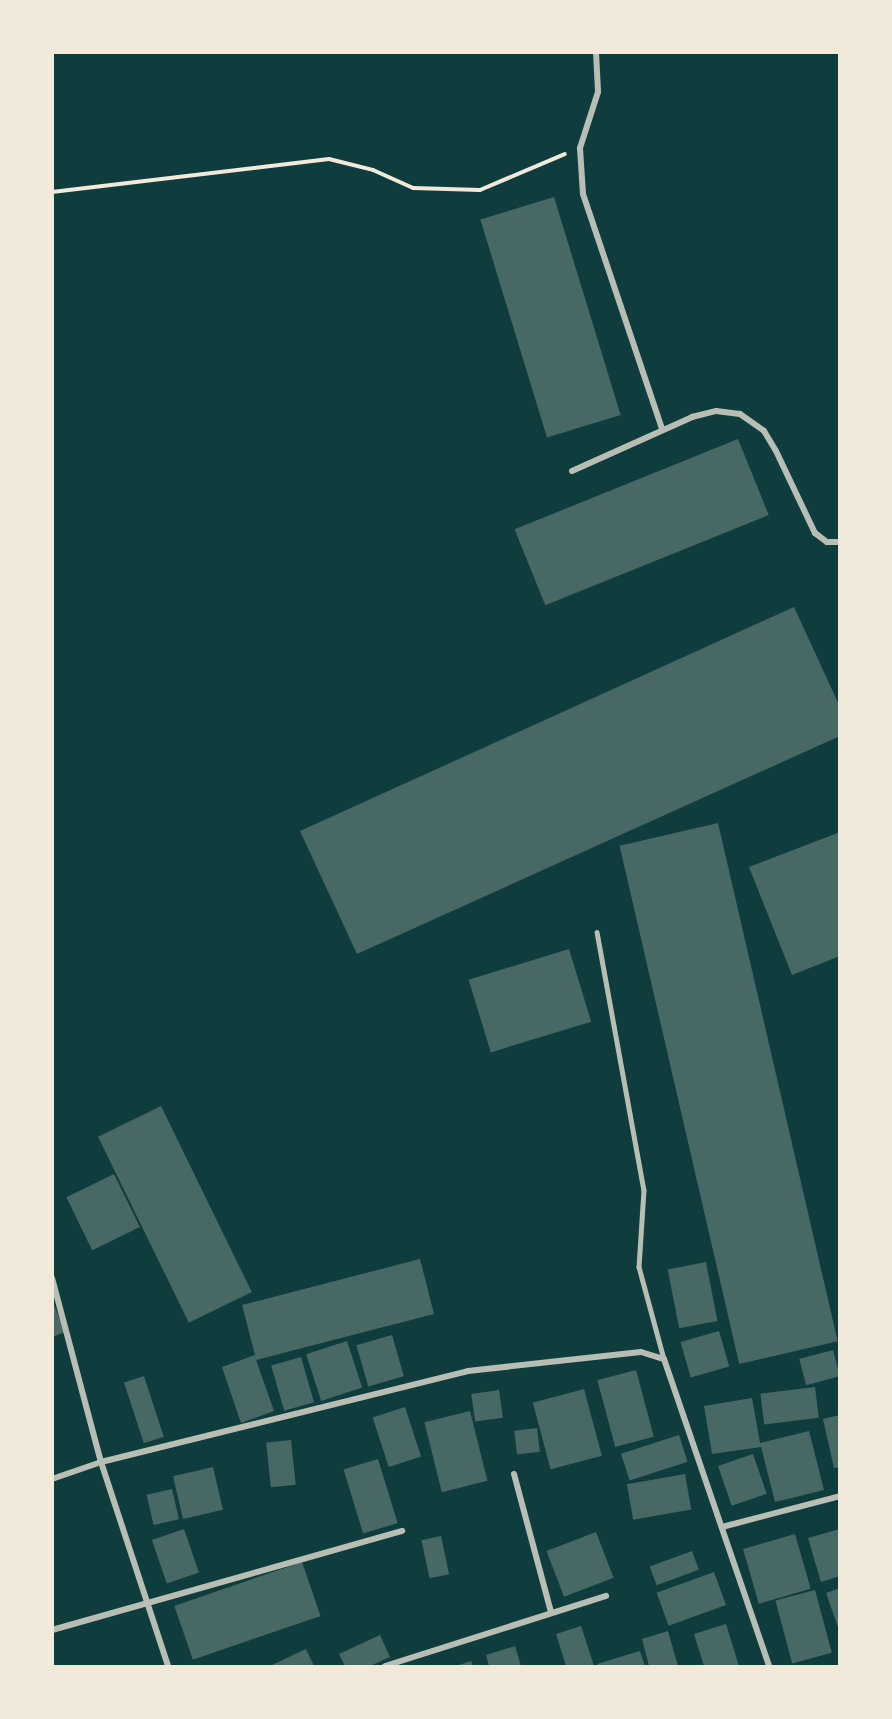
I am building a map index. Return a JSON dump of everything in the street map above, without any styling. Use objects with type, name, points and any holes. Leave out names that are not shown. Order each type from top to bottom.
[{"type":"street","points":[[596,52],[598,92],[580,148],[582,194],[662,429]]},
{"type":"street","points":[[573,471],[662,429],[716,411],[741,414],[764,431],[776,451],[814,533],[827,542],[840,542]]},
{"type":"street","points":[[52,1278],[101,1462],[168,1666]]},
{"type":"street","points":[[52,1479],[101,1462],[468,1371],[641,1352],[664,1359],[769,1666]]},
{"type":"street","points":[[514,1474],[552,1612]]},
{"type":"street","points":[[722,1527],[840,1496]]},
{"type":"street","points":[[52,1630],[402,1532]]},
{"type":"street","points":[[385,1666],[606,1596]]},
{"type":"lane","points":[[597,932],[644,1190],[639,1267],[664,1359]]},
{"type":"path","points":[[52,192],[329,159],[373,170],[413,188],[480,190],[580,148]]},
{"type":"building","points":[[554,197],[621,415],[547,438],[480,220]]},
{"type":"building","points":[[738,439],[769,515],[545,605],[515,529]]},
{"type":"building","points":[[794,607],[840,707],[840,736],[357,954],[300,831]]},
{"type":"building","points":[[718,823],[838,1341],[739,1364],[620,846]]},
{"type":"building","points":[[840,832],[840,956],[792,975],[749,867]]},
{"type":"building","points":[[569,949],[591,1022],[491,1052],[469,980]]},
{"type":"building","points":[[161,1106],[252,1292],[189,1323],[98,1137]]},
{"type":"building","points":[[114,1174],[140,1227],[92,1250],[66,1197]]},
{"type":"building","points":[[420,1259],[434,1314],[256,1360],[274,1411],[241,1423],[222,1367],[255,1355],[242,1305]]},
{"type":"building","points":[[706,1262],[717,1321],[679,1328],[668,1269]]},
{"type":"building","points":[[52,1300],[65,1332],[52,1337]]},
{"type":"building","points":[[719,1331],[729,1367],[691,1378],[681,1342]]},
{"type":"building","points":[[392,1335],[404,1376],[368,1387],[356,1345]]},
{"type":"building","points":[[347,1341],[362,1388],[321,1401],[306,1354]]},
{"type":"building","points":[[833,1350],[840,1376],[806,1385],[799,1359]]},
{"type":"building","points":[[301,1357],[314,1402],[284,1411],[271,1366]]},
{"type":"building","points":[[636,1370],[654,1437],[615,1447],[597,1380]]},
{"type":"building","points":[[144,1376],[164,1437],[144,1443],[124,1382]]},
{"type":"building","points":[[815,1387],[819,1418],[764,1424],[760,1394]]},
{"type":"building","points":[[584,1389],[602,1456],[551,1469],[533,1403]]},
{"type":"building","points":[[499,1390],[503,1418],[475,1422],[471,1394]]},
{"type":"building","points":[[752,1398],[760,1443],[809,1431],[824,1490],[775,1502],[761,1447],[712,1454],[704,1406]]},
{"type":"building","points":[[405,1407],[421,1456],[389,1467],[373,1418]]},
{"type":"building","points":[[470,1411],[487,1481],[442,1492],[424,1422]]},
{"type":"building","points":[[840,1415],[840,1467],[834,1468],[823,1419]]},
{"type":"building","points":[[537,1428],[540,1452],[517,1455],[514,1431]]},
{"type":"building","points":[[679,1435],[688,1462],[630,1480],[621,1454]]},
{"type":"building","points":[[291,1440],[296,1485],[271,1487],[266,1443]]},
{"type":"building","points":[[753,1454],[767,1494],[732,1506],[718,1466]]},
{"type":"building","points":[[378,1459],[398,1523],[363,1534],[344,1470]]},
{"type":"building","points":[[213,1467],[223,1510],[183,1519],[173,1476]]},
{"type":"building","points":[[685,1474],[691,1509],[633,1520],[627,1484]]},
{"type":"building","points":[[172,1489],[179,1519],[154,1525],[147,1495]]},
{"type":"building","points":[[184,1529],[199,1572],[167,1584],[152,1540]]},
{"type":"building","points":[[840,1529],[840,1576],[821,1582],[808,1538]]},
{"type":"building","points":[[596,1532],[614,1578],[564,1597],[547,1551]]},
{"type":"building","points":[[795,1534],[811,1589],[759,1604],[743,1549]]},
{"type":"building","points":[[441,1536],[449,1574],[430,1578],[421,1540]]},
{"type":"building","points":[[692,1551],[699,1570],[657,1585],[650,1566]]},
{"type":"building","points":[[302,1562],[321,1616],[193,1660],[174,1606]]},
{"type":"building","points":[[714,1572],[726,1605],[669,1626],[657,1593]]},
{"type":"building","points":[[840,1588],[840,1630],[839,1630],[826,1593]]},
{"type":"building","points":[[815,1590],[832,1653],[792,1663],[775,1601]]},
{"type":"building","points":[[726,1624],[739,1666],[704,1666],[694,1634]]},
{"type":"building","points":[[581,1626],[594,1666],[566,1666],[556,1634]]},
{"type":"building","points":[[668,1631],[678,1666],[649,1666],[642,1639]]},
{"type":"building","points":[[380,1635],[390,1657],[370,1666],[345,1666],[339,1654]]},
{"type":"building","points":[[515,1646],[521,1666],[489,1666],[486,1655]]},
{"type":"building","points":[[306,1649],[314,1666],[272,1665]]},
{"type":"building","points":[[640,1651],[645,1666],[598,1666],[597,1664]]},
{"type":"building","points":[[471,1661],[473,1666],[456,1666]]}]
